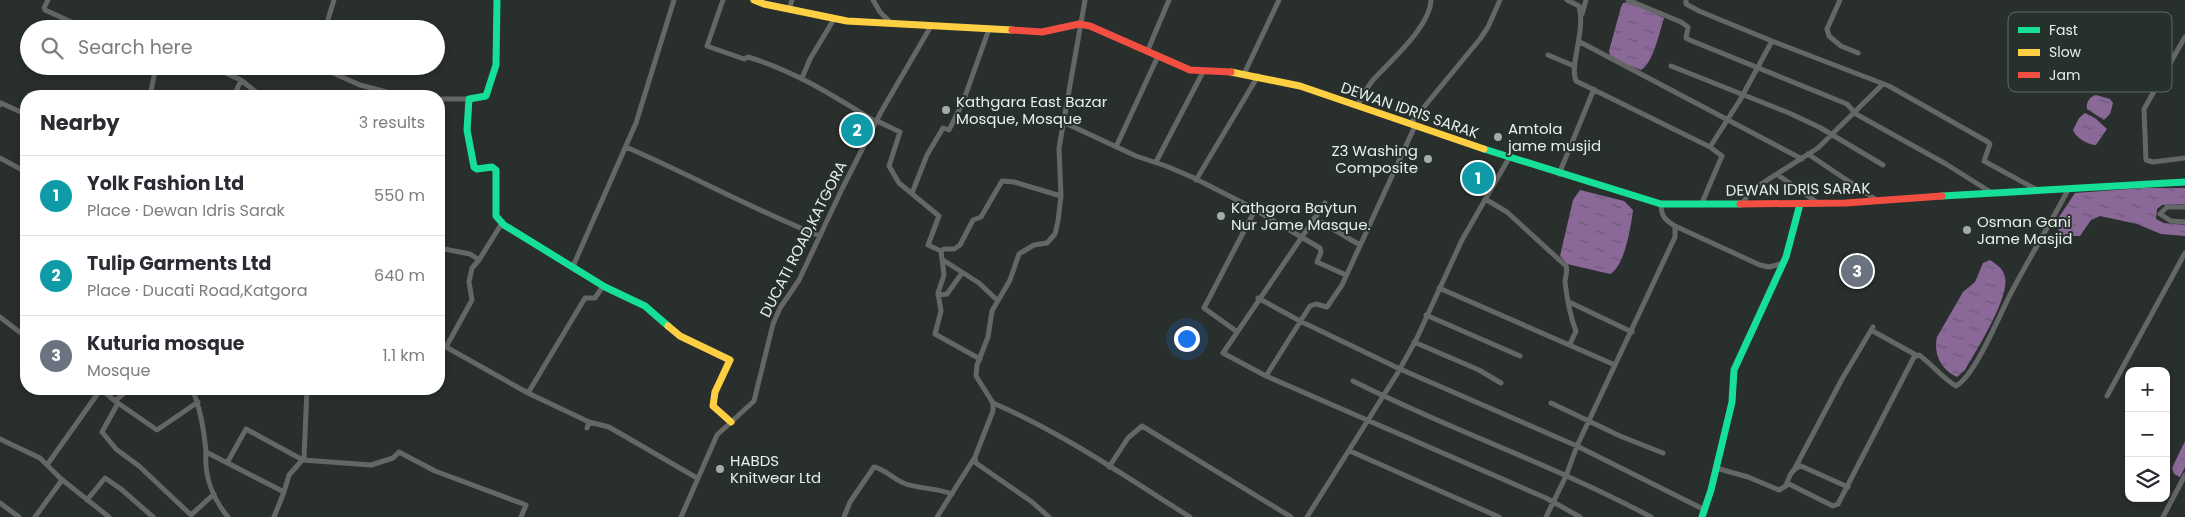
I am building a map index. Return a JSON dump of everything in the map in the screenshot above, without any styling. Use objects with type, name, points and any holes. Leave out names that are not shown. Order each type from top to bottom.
[{"type":"main road","points":[[497,0],[496,65],[486,96],[469,99],[467,130],[474,167],[478,169],[492,167],[496,170],[496,216],[502,223],[575,270],[645,306],[680,336],[730,360],[715,392],[714,406],[731,422]]},
{"type":"main road","points":[[754,0],[771,3],[789,10],[834,18],[892,24],[1042,32],[1079,24]]},
{"type":"main road","name":"DEWAN IDRIS SARAK","points":[[1079,24],[1090,26],[1190,70],[1258,76],[1300,86],[1509,158],[1661,204],[1800,204],[1879,201],[2185,182]]},
{"type":"main road","points":[[1703,514],[1732,402],[1734,370],[1784,263],[1800,204]]},
{"type":"street","points":[[48,0],[44,8],[45,10],[67,20]]},
{"type":"street","points":[[328,20],[334,0]]},
{"type":"street","points":[[575,270],[574,264],[626,147],[647,89],[674,0]]},
{"type":"street","points":[[723,0],[707,46],[744,59],[748,56],[776,65],[802,78],[876,122],[900,132],[889,166],[899,183],[939,216],[928,245],[941,251],[944,249],[954,250],[960,246],[973,220],[981,217],[1002,181],[1014,182],[1061,196]]},
{"type":"street","points":[[789,10],[792,0]]},
{"type":"street","points":[[873,0],[880,12],[892,24]]},
{"type":"street","points":[[937,517],[975,457],[993,411],[993,403],[976,376],[988,337],[992,311],[1010,280],[1021,252],[1034,245],[1046,244],[1055,234],[1061,196],[1059,148],[1073,75],[1079,24],[1085,0]]},
{"type":"street","points":[[1147,52],[1169,0]]},
{"type":"street","points":[[1244,74],[1279,0]]},
{"type":"street","points":[[1357,106],[1373,80],[1422,25],[1431,8],[1431,0]]},
{"type":"street","points":[[1266,376],[1312,304],[1324,307],[1330,304],[1346,275],[1413,125],[1480,39],[1488,27],[1500,0]]},
{"type":"street","points":[[1567,0],[1583,4],[1580,42],[1574,66],[1576,81],[1710,147],[1722,156],[1701,205]]},
{"type":"street","points":[[1628,0],[1681,22],[1688,27],[1686,38],[1692,41],[1847,104],[1853,112],[1946,164],[1992,193]]},
{"type":"street","points":[[1686,0],[1686,4],[1700,11],[1883,84],[1988,142],[1990,144],[1984,161],[2040,191]]},
{"type":"street","points":[[1840,0],[1827,29],[1828,36],[1841,46],[1858,53]]},
{"type":"street","points":[[802,78],[810,59],[834,18]]},
{"type":"street","name":"DUCATI ROAD,KATGORA","points":[[681,517],[717,435],[754,400],[773,324],[780,308],[799,280],[876,122],[905,68],[931,26]]},
{"type":"street","points":[[912,193],[926,155],[943,128],[949,130],[960,107],[989,29]]},
{"type":"street","points":[[2172,60],[2185,37]]},
{"type":"street","points":[[1710,147],[1743,94],[1772,41]]},
{"type":"street","points":[[1580,42],[1802,159]]},
{"type":"street","points":[[1548,55],[1574,66]]},
{"type":"street","points":[[1116,147],[1158,56]]},
{"type":"street","points":[[1671,66],[1789,113],[1832,134],[1884,165]]},
{"type":"street","points":[[1156,162],[1204,70]]},
{"type":"street","points":[[151,90],[154,75]]},
{"type":"street","points":[[231,75],[242,80],[254,90]]},
{"type":"street","points":[[337,75],[360,85],[379,90]]},
{"type":"street","points":[[1196,180],[1258,76]]},
{"type":"street","points":[[237,90],[242,80]]},
{"type":"street","points":[[1742,204],[1750,191],[1802,159],[1832,134],[1883,84]]},
{"type":"street","points":[[1559,174],[1594,89]]},
{"type":"street","points":[[2154,92],[2144,109],[2146,160],[2153,162],[2185,158]]},
{"type":"street","points":[[445,100],[469,99]]},
{"type":"street","points":[[0,105],[1,103],[20,112]]},
{"type":"street","points":[[1063,122],[1116,147],[1196,180],[1255,210],[1320,248],[1321,252],[1318,262],[1346,275]]},
{"type":"street","points":[[626,147],[677,169],[786,223],[820,236]]},
{"type":"street","points":[[1808,154],[1879,201]]},
{"type":"street","points":[[0,158],[20,169]]},
{"type":"street","points":[[1307,517],[1369,422],[1400,369],[1462,240],[1509,158]]},
{"type":"street","points":[[1778,175],[1819,203]]},
{"type":"street","points":[[1786,486],[1872,328],[1919,355],[1930,363],[1947,381],[1956,386],[1960,384],[1982,354],[2011,292],[2068,190]]},
{"type":"street","points":[[1486,199],[1507,212],[1566,266],[1565,280],[1570,302],[1571,320],[1576,331],[1570,344]]},
{"type":"street","points":[[1325,203],[1258,298],[1223,353],[1266,376],[1553,502],[1580,517]]},
{"type":"street","points":[[1661,204],[1661,212],[1665,220],[1675,226],[1760,265],[1769,267],[1784,263]]},
{"type":"street","points":[[2185,207],[2167,207],[2160,214],[2164,219],[2185,222]]},
{"type":"street","points":[[1236,331],[1204,308],[1255,210]]},
{"type":"street","points":[[1314,218],[1360,244]]},
{"type":"street","points":[[502,223],[472,268],[469,282],[472,300],[446,347],[588,425],[610,427],[697,478]]},
{"type":"street","points":[[1546,517],[1566,476],[1588,422],[1632,332],[1675,237],[1675,226]]},
{"type":"street","points":[[445,249],[470,254],[479,260]]},
{"type":"street","points":[[941,251],[944,275],[938,295],[941,311],[935,334],[980,359]]},
{"type":"street","points":[[2107,396],[2185,253]]},
{"type":"street","points":[[943,260],[979,282],[998,300]]},
{"type":"street","points":[[938,295],[947,294],[962,273]]},
{"type":"street","points":[[528,393],[586,298],[595,298],[603,286]]},
{"type":"street","points":[[1439,288],[1615,365]]},
{"type":"street","points":[[1258,298],[1300,321],[1400,369],[1577,446],[1703,514]]},
{"type":"street","points":[[1570,302],[1632,332]]},
{"type":"street","points":[[1426,316],[1520,356]]},
{"type":"street","points":[[0,317],[20,332]]},
{"type":"street","points":[[1414,342],[1479,370],[1502,383]]},
{"type":"street","points":[[1716,468],[1748,477],[1779,490],[1789,484],[1833,506],[1838,504],[1916,355]]},
{"type":"street","points":[[1353,381],[1384,397],[1566,476],[1650,517]]},
{"type":"street","points":[[47,465],[97,395]]},
{"type":"street","points":[[108,395],[157,430],[198,402]]},
{"type":"street","points":[[123,395],[117,402],[102,432],[103,435],[116,449],[139,466],[189,516],[214,494]]},
{"type":"street","points":[[195,395],[204,427],[206,472],[214,494],[228,517]]},
{"type":"street","points":[[274,517],[289,474],[303,460],[307,395]]},
{"type":"street","points":[[993,403],[1021,415],[1059,436],[1190,517]]},
{"type":"street","points":[[1551,403],[1588,422],[1663,453]]},
{"type":"street","points":[[1109,466],[1128,438],[1142,426],[1291,517]]},
{"type":"street","points":[[227,463],[246,428],[303,460],[370,465],[393,458],[399,452],[436,471],[526,505],[522,517]]},
{"type":"street","points":[[0,438],[36,456],[62,480],[109,517]]},
{"type":"street","points":[[1350,451],[1488,515],[1499,517]]},
{"type":"street","points":[[206,452],[284,492]]},
{"type":"street","points":[[975,457],[976,463],[1032,502],[1049,517]]},
{"type":"street","points":[[1795,468],[1801,466],[1848,487]]},
{"type":"street","points":[[844,517],[850,502],[874,467],[910,485],[938,489],[952,494]]},
{"type":"street","points":[[2163,517],[2185,474]]},
{"type":"street","points":[[87,500],[105,478],[121,489],[153,517]]},
{"type":"street","points":[[35,517],[62,480]]},
{"type":"street","points":[[0,503],[19,517]]},
{"type":"water","points":[[1630,2],[1664,18],[1649,61],[1641,70],[1620,62],[1610,55],[1609,51],[1621,7],[1623,3]]},
{"type":"water","points":[[2096,95],[2110,99],[2113,103],[2110,114],[2104,120],[2087,109],[2088,100]]},
{"type":"water","points":[[2085,113],[2095,118],[2107,129],[2096,145],[2089,144],[2077,136],[2073,130],[2079,118]]},
{"type":"water","points":[[2143,188],[2185,188],[2185,204],[2162,205],[2157,209],[2156,219],[2164,223],[2185,225],[2185,236],[2161,234],[2137,224],[2100,216],[2091,220],[2080,236],[2064,236],[2059,231],[2057,220],[2075,193]]},
{"type":"water","points":[[1580,190],[1624,201],[1633,210],[1629,235],[1620,263],[1610,274],[1567,264],[1560,256],[1573,200]]},
{"type":"water","points":[[1990,260],[2003,271],[2005,277],[2002,297],[1991,324],[1977,350],[1965,370],[1957,377],[1943,366],[1937,355],[1937,337],[1963,292],[1975,282],[1983,263]]},
{"type":"water","points":[[2185,441],[2185,467],[2180,477],[2174,474],[2172,468]]},
{"type":"traffic: fast","points":[[497,0],[496,65],[486,96],[469,99],[467,130],[474,167],[477,169],[492,167],[496,170],[496,216],[504,225],[605,287],[645,306],[668,326]]},
{"type":"traffic: fast","points":[[1484,149],[1661,204],[1740,204]]},
{"type":"traffic: fast","points":[[1942,196],[2185,182]]},
{"type":"traffic: fast","points":[[1702,517],[1711,490],[1732,402],[1734,370],[1786,257],[1800,204]]},
{"type":"traffic: slow","points":[[754,0],[764,4],[847,21],[1012,30]]},
{"type":"traffic: slow","points":[[1231,72],[1300,86],[1484,149]]},
{"type":"traffic: slow","points":[[668,326],[680,336],[730,360],[715,392],[713,406],[731,422]]},
{"type":"traffic: jam","points":[[1012,30],[1042,32],[1079,24],[1090,26],[1190,70],[1231,72]]},
{"type":"traffic: jam","points":[[1740,204],[1846,203],[1942,196]]},
{"type":"place","name":"Kathgara East Bazar Mosque, Mosque","points":[[946,110]]},
{"type":"place","name":"Tulip Garments Ltd","points":[[857,130]]},
{"type":"place","name":"Amtola jame musjid","points":[[1498,137]]},
{"type":"place","name":"Z3 Washing Composite","points":[[1428,159]]},
{"type":"place","name":"Yolk Fashion Ltd","points":[[1478,178]]},
{"type":"place","name":"Kathgora Baytun Nur Jame Masque.","points":[[1221,216]]},
{"type":"place","name":"Osman Gani Jame Masjid","points":[[1967,230]]},
{"type":"place","name":"Kuturia mosque","points":[[1857,271]]},
{"type":"place","name":"HABDS Knitwear Ltd","points":[[720,469]]}]
